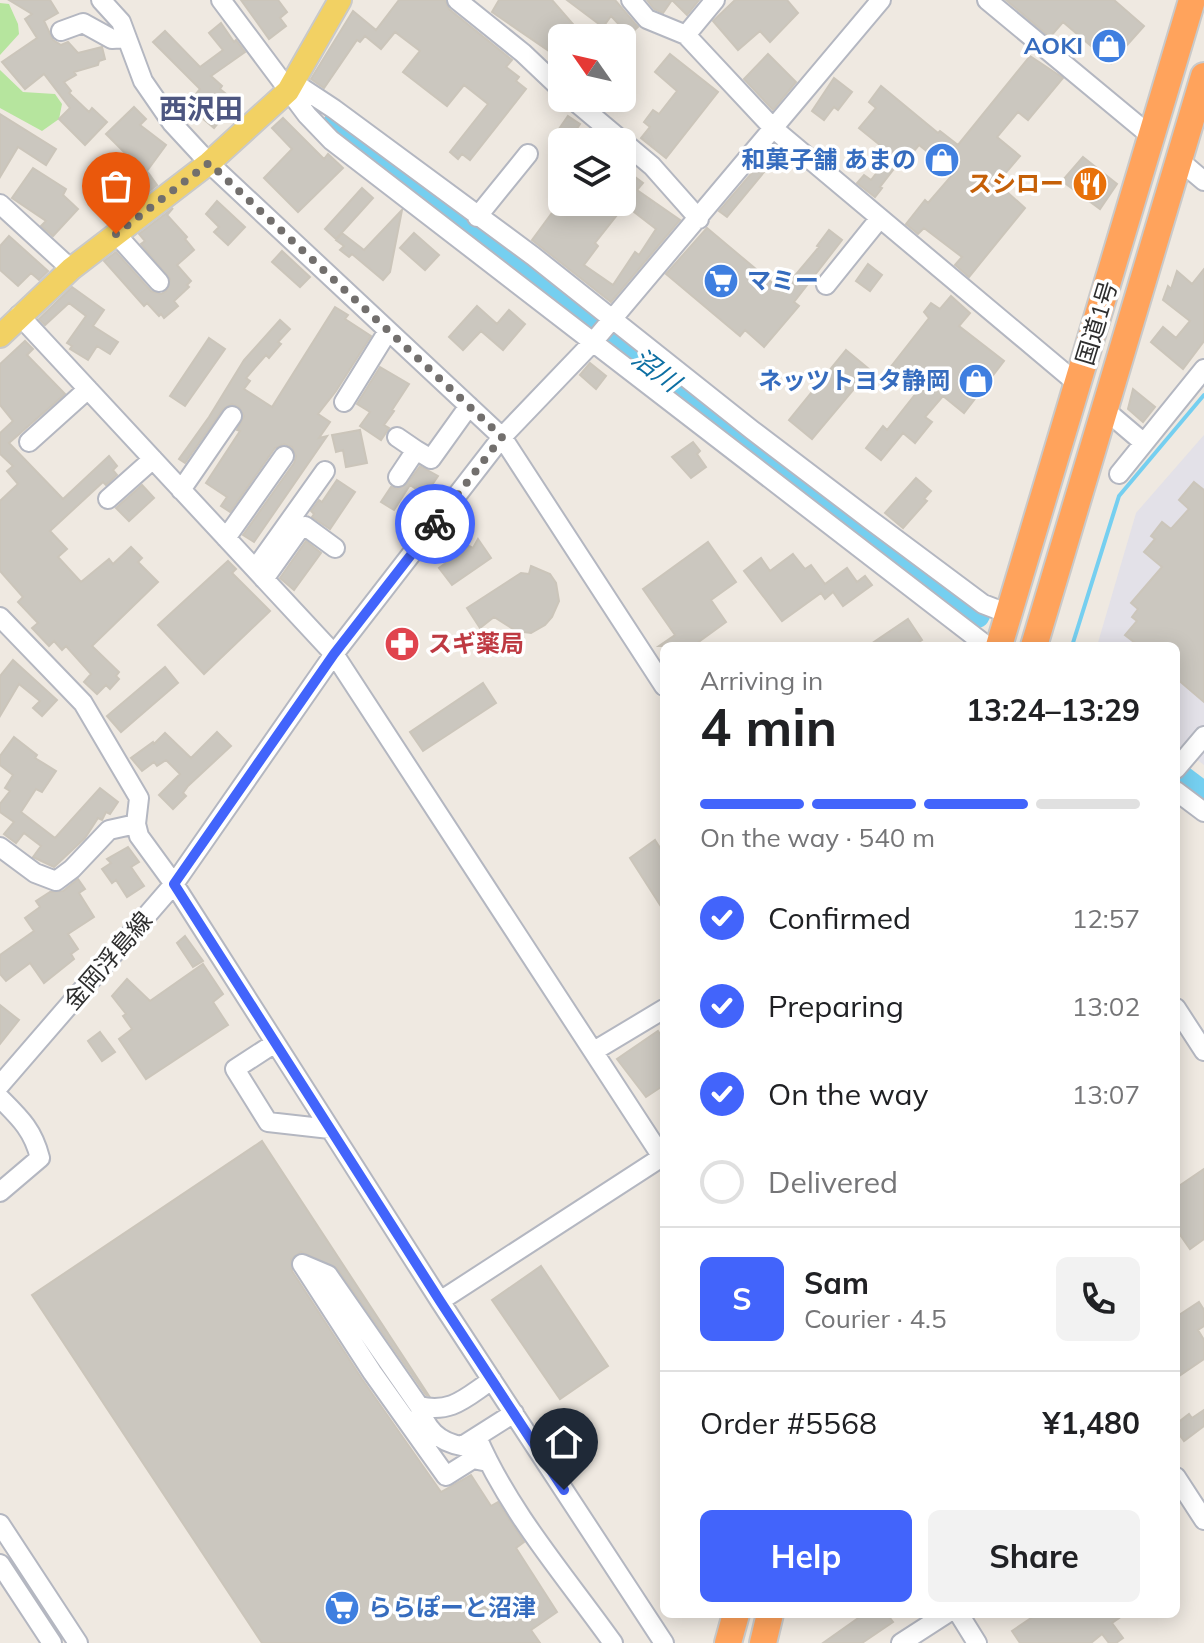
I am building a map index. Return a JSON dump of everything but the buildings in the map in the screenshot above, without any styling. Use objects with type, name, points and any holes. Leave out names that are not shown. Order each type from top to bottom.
[{"type":"highway","name":"国道1号","points":[[1000,642],[1192,0]]},
{"type":"highway","name":"国道1号","points":[[1035,642],[1204,76]]},
{"type":"highway","points":[[728,1643],[735,1618]]},
{"type":"highway","points":[[763,1643],[769,1618]]},
{"type":"main road","points":[[0,336],[71,269],[209,163],[290,86],[340,0]]},
{"type":"street","points":[[101,0],[121,22],[143,81],[172,123],[209,163],[502,437],[660,680]]},
{"type":"street","points":[[221,0],[331,140],[982,642]]},
{"type":"street","points":[[457,0],[548,77]]},
{"type":"street","points":[[631,0],[647,19],[686,35],[774,129],[1079,385]]},
{"type":"street","points":[[686,35],[715,0]]},
{"type":"street","name":"金岡浮島線","points":[[0,1085],[174,884],[334,654],[502,437],[593,342],[881,0]]},
{"type":"street","points":[[987,0],[1152,137]]},
{"type":"street","points":[[61,31],[83,23],[112,39],[127,38]]},
{"type":"street","points":[[290,86],[369,134],[533,256],[869,519],[983,604],[1009,614]]},
{"type":"street","points":[[588,112],[652,166],[699,219]]},
{"type":"street","points":[[477,217],[528,154]]},
{"type":"street","points":[[1179,160],[1204,181]]},
{"type":"street","points":[[0,204],[71,269]]},
{"type":"street","points":[[826,285],[880,218]]},
{"type":"street","points":[[116,234],[159,282]]},
{"type":"street","points":[[19,315],[334,654],[660,1154]]},
{"type":"street","points":[[344,402],[388,331]]},
{"type":"street","points":[[1119,474],[1204,369]]},
{"type":"street","points":[[29,442],[88,389]]},
{"type":"street","points":[[397,437],[431,459],[469,406]]},
{"type":"street","points":[[1104,409],[1144,443]]},
{"type":"street","points":[[181,490],[232,416]]},
{"type":"street","points":[[398,477],[416,450]]},
{"type":"street","points":[[226,538],[284,456]]},
{"type":"street","points":[[108,499],[153,459]]},
{"type":"street","points":[[260,574],[325,471]]},
{"type":"street","points":[[260,574],[301,527],[305,526],[335,548]]},
{"type":"street","points":[[0,617],[83,703],[139,798],[136,824],[139,836],[174,884],[440,1301],[664,1643]]},
{"type":"street","points":[[1180,765],[1204,736]]},
{"type":"street","points":[[1180,794],[1204,812]]},
{"type":"street","points":[[0,847],[35,873],[56,881],[72,869],[109,830],[136,824]]},
{"type":"street","points":[[594,1051],[660,1011]]},
{"type":"street","points":[[1180,1014],[1204,1051]]},
{"type":"street","points":[[275,1043],[235,1069],[268,1122],[330,1129]]},
{"type":"street","points":[[0,1098],[35,1139],[40,1158],[0,1192]]},
{"type":"street","points":[[440,1301],[660,1161]]},
{"type":"street","points":[[488,1462],[473,1459],[446,1476],[372,1372],[302,1264],[328,1275],[419,1406],[423,1421],[446,1444],[462,1446],[514,1413]]},
{"type":"street","points":[[419,1406],[436,1410],[454,1406],[492,1380]]},
{"type":"street","points":[[477,1437],[488,1462],[529,1526],[613,1643]]},
{"type":"street","points":[[1180,1483],[1204,1520]]},
{"type":"street","points":[[0,1524],[78,1643]]},
{"type":"street","points":[[0,1564],[52,1643]]},
{"type":"street","points":[[901,1643],[940,1618]]},
{"type":"street","points":[[961,1618],[977,1643]]},
{"type":"shaded area","points":[[1204,435],[1204,765],[1180,746],[1180,642],[1098,642],[1136,513]]},
{"type":"green space","points":[[0,3],[9,4],[19,34],[0,55]]},
{"type":"green space","points":[[0,70],[23,92],[55,94],[62,104],[59,119],[42,131],[0,108]]},
{"type":"waterway","name":"沼川","points":[[335,125],[977,615]]},
{"type":"waterway","points":[[1073,642],[1119,496],[1204,395]]},
{"type":"waterway","name":"沼川","points":[[1180,777],[1204,795]]},
{"type":"way so far","points":[[116,234],[209,163],[502,437],[435,524]]},
{"type":"place","name":"AOKI","points":[[1109,46]]},
{"type":"place","name":"和菓子舗 あまの","points":[[942,160]]},
{"type":"place","name":"スシロー","points":[[1090,184]]},
{"type":"place","name":"マミー","points":[[721,281]]},
{"type":"place","name":"ネッツトヨタ静岡","points":[[976,381]]},
{"type":"place","name":"スギ薬局","points":[[402,644]]},
{"type":"place","name":"ららぽーと沼津","points":[[342,1608]]},
{"type":"district","name":"西沢田","points":[[201,109]]},
{"type":"route","points":[[435,524],[334,654],[174,884],[564,1490]]}]
